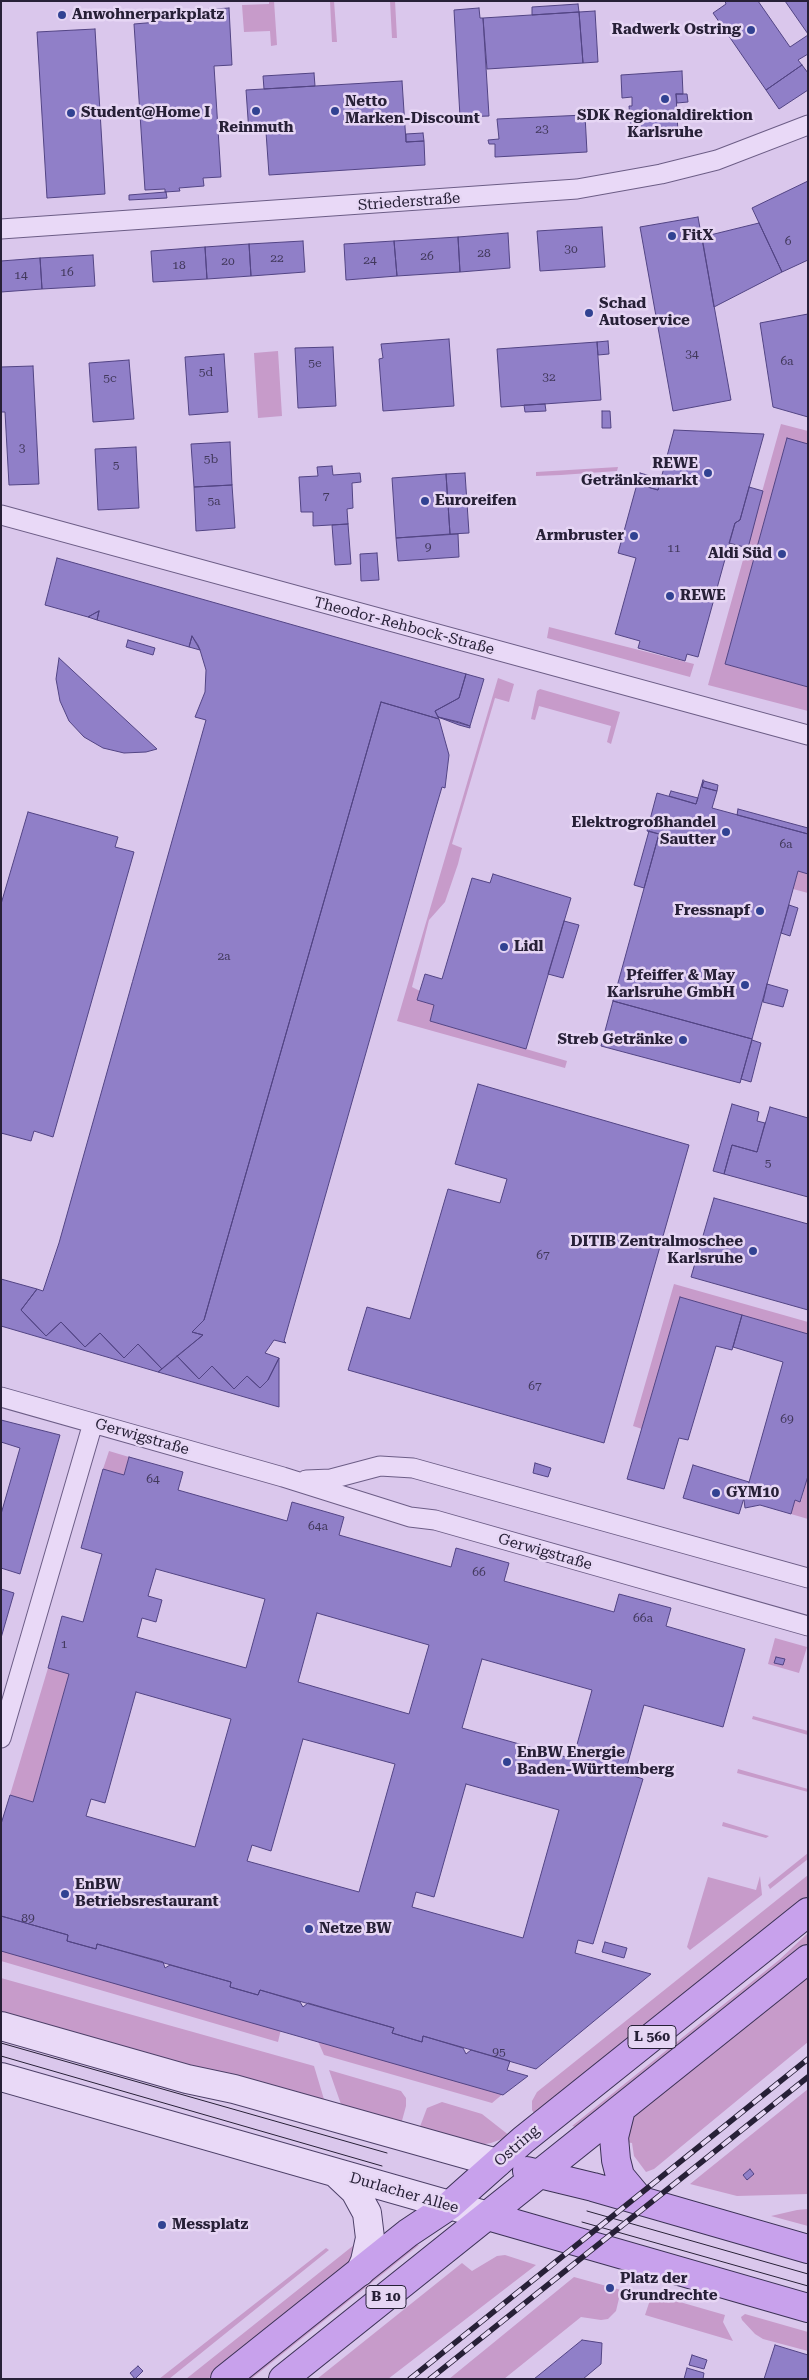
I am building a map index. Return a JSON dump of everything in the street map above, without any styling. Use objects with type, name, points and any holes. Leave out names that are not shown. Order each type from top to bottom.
[{"type":"main road","name":"Ostring","points":[[225,2379],[408,2233],[450,2205],[523,2140],[808,1912]]},
{"type":"main road","name":"L 560","points":[[541,2174],[808,1960]]},
{"type":"main road","points":[[621,2109],[614,2137],[616,2160],[620,2176],[640,2200]]},
{"type":"main road","points":[[497,2163],[640,2200],[808,2249]]},
{"type":"main road","points":[[488,2216],[541,2174]]},
{"type":"main road","name":"Durlacher Allee","points":[[488,2216],[808,2308]]},
{"type":"main road","name":"B 10","points":[[283,2379],[488,2216]]},
{"type":"street","name":"Striederstraße","points":[[1,230],[577,189],[661,174],[716,160],[808,125]]},
{"type":"street","name":"Theodor-Rehbock-Straße","points":[[1,515],[808,735]]},
{"type":"street","name":"Gerwigstraße","points":[[1,1397],[283,1477],[410,1517],[434,1520],[808,1626]]},
{"type":"street","points":[[1,1738],[92,1423]]},
{"type":"street","name":"Gerwigstraße","points":[[283,1477],[317,1481],[380,1466],[413,1468],[808,1578]]},
{"type":"street","points":[[1,2026],[186,2079],[234,2089],[497,2163]]},
{"type":"street","name":"Durlacher Allee","points":[[1,2077],[488,2216]]},
{"type":"street","points":[[336,2173],[355,2190],[367,2213],[370,2238],[365,2261],[360,2272]]},
{"type":"shaded area","points":[[269,1],[274,1],[277,45],[271,46],[270,31],[244,32],[242,5],[269,4]]},
{"type":"shaded area","points":[[330,1],[334,1],[337,42],[332,42]]},
{"type":"shaded area","points":[[390,1],[395,1],[397,38],[392,38]]},
{"type":"shaded area","points":[[278,351],[282,416],[258,418],[254,353]]},
{"type":"shaded area","points":[[781,424],[808,431],[808,444],[787,439],[725,664],[808,687],[808,711],[708,685]]},
{"type":"shaded area","points":[[618,467],[617,471],[536,476],[536,472]]},
{"type":"shaded area","points":[[549,627],[694,664],[690,677],[547,638]]},
{"type":"shaded area","points":[[498,678],[514,684],[509,702],[495,698],[452,844],[462,848],[458,864],[445,902],[429,920],[412,987],[420,991],[418,1000],[434,1005],[430,1021],[567,1061],[565,1068],[397,1021]]},
{"type":"shaded area","points":[[540,689],[620,712],[611,744],[607,742],[611,726],[539,706],[535,720],[531,719],[537,691]]},
{"type":"shaded area","points":[[798,871],[808,874],[808,893],[793,889]]},
{"type":"shaded area","points":[[674,1284],[808,1322],[808,1334],[680,1297],[642,1429],[633,1426]]},
{"type":"shaded area","points":[[109,1451],[129,1457],[124,1475],[103,1469]]},
{"type":"shaded area","points":[[808,1476],[808,1519],[791,1514],[795,1500],[801,1501]]},
{"type":"shaded area","points":[[775,1638],[807,1647],[799,1673],[768,1664]]},
{"type":"shaded area","points":[[48,1668],[69,1674],[33,1802],[10,1795]]},
{"type":"shaded area","points":[[753,1716],[808,1731],[808,1735],[752,1719]]},
{"type":"shaded area","points":[[738,1769],[808,1789],[808,1792],[737,1773]]},
{"type":"shaded area","points":[[723,1822],[769,1836],[766,1838],[722,1826]]},
{"type":"shaded area","points":[[808,1853],[808,1859],[770,1889],[768,1885]]},
{"type":"shaded area","points":[[808,1875],[808,1899],[536,2116],[532,2110],[532,2101],[537,2092]]},
{"type":"shaded area","points":[[760,1876],[762,1895],[690,1950],[687,1947],[708,1877],[756,1890]]},
{"type":"shaded area","points":[[808,1933],[808,1944],[803,1950],[579,2128],[572,2126],[779,1960]]},
{"type":"shaded area","points":[[1,1949],[281,2029],[278,2042],[1,1961]]},
{"type":"shaded area","points":[[808,1972],[808,2042],[654,2169],[646,2172],[634,2156],[632,2143],[625,2142],[625,2134],[637,2112]]},
{"type":"shaded area","points":[[1,1978],[314,2066],[326,2106],[1,2012]]},
{"type":"shaded area","points":[[317,2039],[504,2093],[492,2103],[324,2055]]},
{"type":"shaded area","points":[[329,2070],[401,2091],[406,2098],[406,2106],[400,2128],[343,2110]]},
{"type":"shaded area","points":[[808,2089],[808,2194],[737,2196],[690,2184]]},
{"type":"shaded area","points":[[442,2102],[482,2114],[510,2136],[479,2145],[418,2132],[427,2108]]},
{"type":"shaded area","points":[[808,2209],[808,2226],[771,2216],[797,2210]]},
{"type":"shaded area","points":[[359,2241],[351,2261],[343,2270],[208,2379],[186,2379]]},
{"type":"shaded area","points":[[412,2243],[419,2245],[251,2379],[241,2379]]},
{"type":"shaded area","points":[[326,2248],[329,2250],[169,2379],[159,2379]]},
{"type":"shaded area","points":[[505,2255],[536,2265],[388,2379],[317,2379],[462,2263],[472,2271],[497,2256]]},
{"type":"shaded area","points":[[574,2277],[621,2290],[616,2311],[608,2319],[601,2320],[581,2317],[504,2379],[449,2379]]},
{"type":"shaded area","points":[[652,2294],[725,2315],[723,2322],[733,2341],[645,2315]]},
{"type":"shaded area","points":[[745,2314],[808,2332],[808,2351],[763,2339],[755,2334],[742,2320],[741,2317]]},
{"type":"building","points":[[725,1],[758,1],[790,47],[808,35],[808,54],[798,60],[802,65],[766,90],[713,13],[726,4]]},
{"type":"building","points":[[785,1],[808,1],[808,34]]},
{"type":"building","points":[[578,4],[579,12],[532,15],[532,7]]},
{"type":"building","points":[[229,8],[232,65],[214,66],[221,177],[203,178],[204,186],[179,188],[180,191],[165,192],[165,189],[145,190],[134,24],[158,22],[157,13]]},
{"type":"building","points":[[479,8],[480,18],[483,18],[489,116],[460,117],[454,10]]},
{"type":"building","points":[[595,11],[598,62],[583,63],[579,12]]},
{"type":"building","points":[[579,12],[583,63],[487,69],[483,18]]},
{"type":"building","name":"Student@Home I","points":[[95,29],[105,194],[47,198],[37,32]]},
{"type":"building","points":[[802,65],[808,73],[808,90],[779,109],[766,90]]},
{"type":"building","points":[[682,71],[683,94],[676,94],[678,133],[644,135],[644,131],[631,132],[629,106],[632,106],[632,97],[622,98],[621,75]]},
{"type":"building","points":[[314,73],[315,86],[264,89],[263,76]]},
{"type":"building","points":[[402,81],[406,142],[424,141],[425,165],[269,175],[266,132],[249,133],[246,90]]},
{"type":"building","points":[[676,94],[687,94],[688,102],[677,103]]},
{"type":"building","points":[[585,115],[587,152],[495,157],[495,144],[489,144],[488,140],[499,139],[497,119]]},
{"type":"building","points":[[423,133],[424,141],[406,142],[406,134]]},
{"type":"building","points":[[808,181],[808,260],[782,272],[752,208]]},
{"type":"building","points":[[166,192],[167,198],[129,200],[129,195]]},
{"type":"building","points":[[698,217],[731,400],[673,411],[640,227]]},
{"type":"building","points":[[759,223],[782,272],[714,307],[702,237]]},
{"type":"building","points":[[602,227],[605,267],[540,271],[537,231]]},
{"type":"building","points":[[508,233],[510,268],[460,272],[458,237]]},
{"type":"building","points":[[458,237],[460,272],[397,276],[394,241]]},
{"type":"building","points":[[303,241],[305,272],[251,276],[249,244]]},
{"type":"building","points":[[394,241],[397,276],[346,280],[344,244]]},
{"type":"building","points":[[249,244],[251,276],[207,279],[205,247]]},
{"type":"building","points":[[205,247],[207,279],[153,282],[151,251]]},
{"type":"building","points":[[93,255],[95,286],[42,289],[40,258]]},
{"type":"building","points":[[40,258],[42,289],[1,292],[1,261]]},
{"type":"building","points":[[808,314],[808,417],[773,407],[760,323]]},
{"type":"building","points":[[449,339],[454,406],[383,411],[379,359],[383,358],[381,344]]},
{"type":"building","points":[[608,341],[609,354],[598,355],[597,342]]},
{"type":"building","points":[[597,342],[601,400],[501,407],[497,349]]},
{"type":"building","points":[[333,347],[336,406],[298,408],[295,348]]},
{"type":"building","points":[[224,354],[228,412],[189,415],[185,357]]},
{"type":"building","points":[[129,360],[134,419],[93,422],[89,363]]},
{"type":"building","points":[[33,366],[39,484],[9,485],[5,412],[1,412],[1,367]]},
{"type":"building","points":[[545,404],[546,411],[525,412],[524,405]]},
{"type":"building","points":[[602,411],[610,411],[611,428],[602,428]]},
{"type":"building","points":[[674,430],[764,434],[740,520],[735,523],[698,657],[687,654],[685,661],[638,648],[640,641],[615,634],[636,558],[618,553],[637,484],[658,490]]},
{"type":"building","name":"Aldi Süd","points":[[787,438],[808,444],[808,687],[725,664]]},
{"type":"building","points":[[230,442],[232,485],[194,487],[191,444]]},
{"type":"building","points":[[136,447],[139,508],[98,510],[95,449]]},
{"type":"building","points":[[332,466],[333,475],[360,473],[361,482],[352,483],[353,508],[347,509],[348,524],[313,526],[313,512],[301,512],[299,477],[318,476],[317,467]]},
{"type":"building","points":[[465,473],[469,533],[450,534],[446,474]]},
{"type":"building","points":[[640,473],[661,479],[658,490],[637,484]]},
{"type":"building","points":[[446,474],[450,534],[396,538],[392,478]]},
{"type":"building","points":[[232,485],[235,528],[196,531],[194,487]]},
{"type":"building","points":[[749,487],[763,491],[748,548],[729,543],[735,523],[740,520]]},
{"type":"building","points":[[348,524],[351,564],[335,565],[332,525]]},
{"type":"building","points":[[458,534],[459,557],[398,561],[396,538]]},
{"type":"building","points":[[377,553],[379,580],[361,581],[360,554]]},
{"type":"building","points":[[57,558],[466,674],[459,698],[435,711],[439,719],[381,702],[204,1320],[192,1332],[203,1335],[162,1369],[138,1344],[124,1358],[100,1333],[85,1347],[61,1322],[46,1336],[21,1310],[37,1289],[43,1291],[59,1243],[206,720],[195,717],[205,692],[206,670],[200,650],[192,636],[189,647],[97,620],[99,611],[88,617],[45,605]]},
{"type":"building","points":[[99,611],[97,620],[88,617],[95,613]]},
{"type":"building","points":[[192,636],[198,645],[200,650],[189,647]]},
{"type":"building","points":[[128,640],[155,648],[153,655],[126,647]]},
{"type":"building","points":[[59,658],[157,749],[146,752],[124,753],[103,748],[84,737],[69,721],[60,701],[56,679]]},
{"type":"building","points":[[466,674],[484,679],[470,726],[438,717],[435,711],[459,698]]},
{"type":"building","points":[[381,702],[439,719],[449,755],[445,788],[442,787],[429,831],[284,1341],[286,1343],[274,1340],[265,1353],[279,1358],[268,1380],[260,1388],[247,1376],[234,1389],[212,1366],[199,1379],[177,1356],[203,1335],[192,1332],[204,1320]]},
{"type":"building","points":[[438,717],[459,722],[470,726],[470,728],[459,725]]},
{"type":"building","points":[[703,780],[702,787],[717,791],[712,808],[808,834],[808,874],[798,871],[752,1039],[613,1001],[659,834],[647,831],[657,793],[696,804]]},
{"type":"building","points":[[704,781],[718,785],[717,791],[702,787]]},
{"type":"building","points":[[671,791],[698,798],[696,804],[669,796]]},
{"type":"building","points":[[738,809],[808,828],[808,834],[737,815]]},
{"type":"building","points":[[28,812],[118,837],[115,847],[134,852],[53,1137],[34,1131],[31,1141],[1,1133],[1,904]]},
{"type":"building","points":[[649,831],[659,834],[644,888],[634,885]]},
{"type":"building","name":"Lidl","points":[[493,874],[571,898],[526,1049],[430,1021],[434,1005],[417,1000],[425,974],[442,979],[472,878],[490,883]]},
{"type":"building","points":[[789,905],[798,908],[790,936],[781,933]]},
{"type":"building","points":[[564,921],[579,925],[563,978],[548,974]]},
{"type":"building","points":[[767,984],[788,990],[783,1007],[763,1002]]},
{"type":"building","points":[[613,1001],[752,1039],[740,1083],[601,1046]]},
{"type":"building","points":[[752,1040],[761,1043],[751,1082],[741,1079]]},
{"type":"building","points":[[478,1084],[689,1145],[604,1443],[348,1370],[367,1307],[410,1319],[448,1189],[500,1203],[507,1179],[455,1164]]},
{"type":"building","points":[[732,1104],[759,1112],[757,1121],[765,1123],[757,1152],[732,1145],[724,1174],[713,1171]]},
{"type":"building","points":[[770,1107],[808,1118],[808,1197],[724,1174],[732,1145],[757,1152]]},
{"type":"building","name":"DITIB Zentralmoschee Karlsruhe","points":[[714,1198],[808,1224],[808,1310],[691,1277]]},
{"type":"building","points":[[1,1279],[37,1289],[21,1310],[46,1336],[61,1322],[85,1347],[100,1333],[124,1358],[138,1344],[162,1369],[158,1372],[1,1326]]},
{"type":"building","points":[[680,1297],[742,1315],[732,1350],[716,1346],[688,1440],[679,1438],[664,1489],[627,1479]]},
{"type":"building","points":[[742,1315],[808,1334],[808,1476],[800,1502],[795,1500],[791,1514],[760,1505],[745,1508],[744,1500],[783,1362],[733,1347]]},
{"type":"building","points":[[177,1356],[199,1379],[212,1366],[234,1389],[247,1376],[260,1388],[268,1380],[279,1358],[279,1407],[158,1372]]},
{"type":"building","points":[[1,1420],[60,1435],[20,1574],[1,1568],[1,1514],[20,1448],[1,1442]]},
{"type":"building","name":"EnBW Energie Baden-Württemberg","points":[[129,1457],[183,1472],[178,1490],[287,1521],[292,1502],[344,1517],[339,1535],[451,1567],[456,1548],[509,1563],[504,1581],[614,1612],[619,1594],[671,1608],[666,1626],[745,1649],[723,1727],[644,1705],[625,1773],[643,1779],[593,1944],[578,1940],[575,1953],[651,1974],[536,2069],[471,2050],[466,2054],[463,2048],[423,2036],[422,2042],[392,2033],[394,2028],[308,2003],[303,2007],[300,2002],[260,1990],[258,1995],[230,1987],[231,1982],[170,1965],[165,1968],[163,1962],[97,1944],[96,1949],[67,1941],[68,1935],[1,1916],[1,1824],[10,1795],[33,1802],[69,1674],[48,1668],[62,1616],[83,1622],[102,1554],[81,1548],[103,1469],[124,1475]],"holes":[[[156,1569],[265,1599],[246,1668],[137,1637],[142,1618],[156,1622],[162,1600],[148,1596]],[[317,1613],[429,1645],[409,1714],[298,1682]],[[482,1659],[592,1690],[573,1759],[462,1728]],[[136,1692],[231,1719],[195,1847],[86,1816],[91,1799],[105,1803]],[[303,1739],[395,1764],[359,1892],[247,1861],[252,1845],[271,1851]],[[466,1784],[559,1810],[523,1938],[412,1907],[416,1892],[434,1897]]]},
{"type":"building","points":[[535,1463],[551,1468],[548,1477],[533,1473]]},
{"type":"building","points":[[693,1465],[749,1482],[739,1514],[683,1498]]},
{"type":"building","points":[[1,1589],[14,1593],[1,1638]]},
{"type":"building","points":[[776,1657],[785,1659],[783,1665],[774,1663]]},
{"type":"building","points":[[1,1916],[68,1935],[67,1941],[96,1949],[97,1944],[231,1982],[230,1987],[258,1995],[260,1990],[394,2028],[392,2033],[422,2042],[423,2036],[510,2061],[507,2070],[528,2076],[503,2095],[1,1951]]},
{"type":"building","points":[[605,1942],[627,1948],[624,1958],[602,1952]]},
{"type":"building","points":[[750,2169],[754,2174],[747,2180],[743,2175]]},
{"type":"building","points":[[582,2340],[602,2343],[601,2364],[583,2379],[534,2379]]},
{"type":"building","points":[[775,2345],[808,2355],[808,2379],[764,2379]]},
{"type":"building","points":[[692,2355],[707,2360],[704,2369],[689,2365]]},
{"type":"building","points":[[138,2366],[143,2371],[135,2379],[130,2373]]},
{"type":"building","points":[[687,2368],[704,2373],[703,2379],[684,2379]]},
{"type":"tram line","points":[[1,2043],[387,2153]]},
{"type":"tram line","points":[[1,2056],[382,2166]]},
{"type":"tram line","points":[[587,2211],[808,2274]]},
{"type":"tram line","points":[[582,2222],[808,2286]]},
{"type":"railway","points":[[410,2379],[808,2059]]},
{"type":"railway","points":[[430,2379],[808,2077]]},
{"type":"place","name":"Anwohnerparkplatz","points":[[62,15]]},
{"type":"place","name":"Radwerk Ostring","points":[[751,30]]},
{"type":"place","name":"SDK Regionaldirektion Karlsruhe","points":[[665,99]]},
{"type":"place","name":"Reinmuth","points":[[256,111]]},
{"type":"place","name":"Netto Marken-Discount","points":[[335,111]]},
{"type":"place","name":"Student@Home I","points":[[71,113]]},
{"type":"place","name":"FitX","points":[[672,236]]},
{"type":"place","name":"Schad Autoservice","points":[[589,313]]},
{"type":"place","name":"REWE Getränkemarkt","points":[[708,473]]},
{"type":"place","name":"Euroreifen","points":[[425,501]]},
{"type":"place","name":"Armbruster","points":[[634,536]]},
{"type":"place","name":"Aldi Süd","points":[[782,554]]},
{"type":"place","name":"REWE","points":[[670,596]]},
{"type":"place","name":"Elektrogroßhandel Sautter","points":[[726,832]]},
{"type":"place","name":"Fressnapf","points":[[760,911]]},
{"type":"place","name":"Lidl","points":[[504,947]]},
{"type":"place","name":"Pfeiffer & May Karlsruhe GmbH","points":[[745,985]]},
{"type":"place","name":"Streb Getränke","points":[[683,1040]]},
{"type":"place","name":"DITIB Zentralmoschee Karlsruhe","points":[[753,1251]]},
{"type":"place","name":"GYM10","points":[[716,1493]]},
{"type":"place","name":"EnBW Energie Baden-Württemberg","points":[[507,1762]]},
{"type":"place","name":"EnBW Betriebsrestaurant","points":[[65,1894]]},
{"type":"place","name":"Netze BW","points":[[309,1929]]},
{"type":"place","name":"Messplatz","points":[[162,2225]]},
{"type":"place","name":"Platz der Grundrechte","points":[[610,2288]]}]
